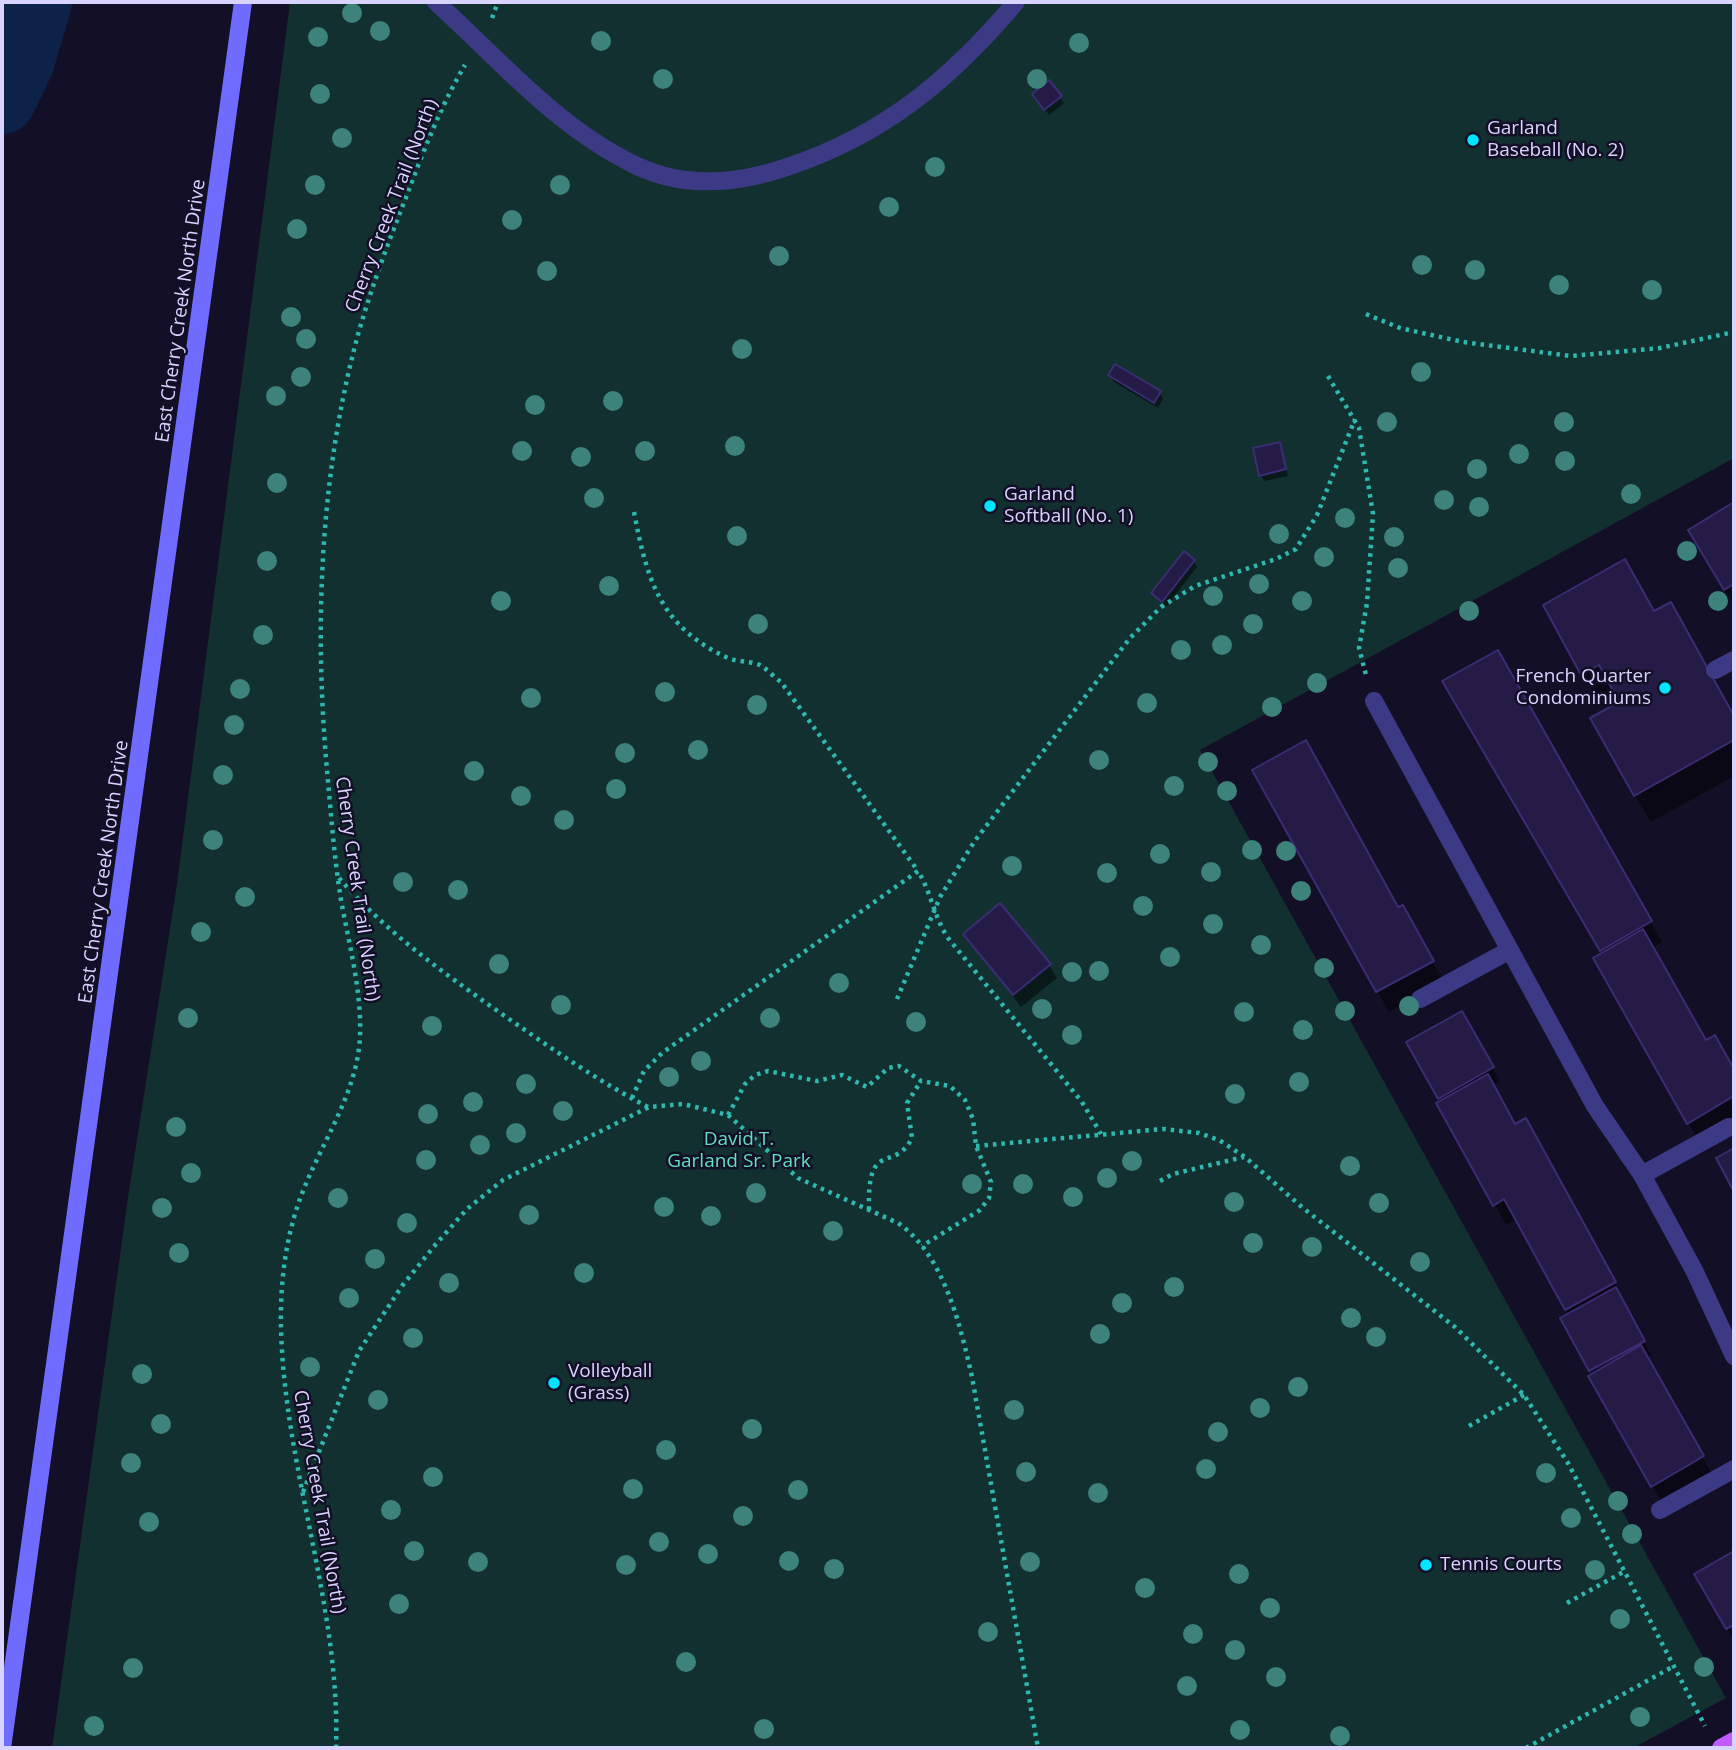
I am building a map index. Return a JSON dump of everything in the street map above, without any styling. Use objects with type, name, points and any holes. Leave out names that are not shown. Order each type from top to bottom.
[{"type":"main road","points":[[1716,1742],[1734,1741]]},
{"type":"street","name":"East Cherry Creek North Drive","points":[[2,1748],[243,2]]},
{"type":"street","points":[[436,2],[553,111],[615,154],[659,175],[681,181],[731,181],[811,159],[870,132],[912,104],[947,74],[1017,2]]},
{"type":"street","points":[[1715,670],[1734,660]]},
{"type":"street","points":[[1374,701],[1595,1107],[1642,1175],[1694,1270],[1734,1356]]},
{"type":"street","points":[[1420,999],[1510,950]]},
{"type":"street","points":[[1642,1175],[1728,1127]]},
{"type":"street","points":[[1660,1510],[1734,1469]]},
{"type":"path","name":"Cherry Creek Trail (North)","points":[[336,1748],[332,1659],[286,1399],[282,1292],[291,1224],[303,1190],[349,1088],[360,1040],[358,1001],[338,877],[321,674],[330,476],[358,336],[372,288],[433,132],[456,80],[478,43]]},
{"type":"path","points":[[1366,314],[1400,328],[1463,342],[1571,355],[1660,348],[1734,332]]},
{"type":"path","points":[[1328,376],[1355,419],[1364,444],[1373,514],[1367,603],[1359,648],[1361,664],[1374,701]]},
{"type":"path","points":[[897,999],[934,910],[974,842],[1142,624],[1161,607],[1195,586],[1276,559],[1296,549],[1304,541],[1355,419]]},
{"type":"path","points":[[634,512],[644,566],[664,607],[688,634],[730,659],[759,665],[781,682],[918,871],[929,888],[934,910],[948,938],[1082,1102],[1101,1134]]},
{"type":"path","points":[[632,1098],[645,1071],[662,1054],[918,871]]},
{"type":"path","points":[[338,877],[363,906],[422,957],[560,1055],[649,1107]]},
{"type":"path","points":[[728,1115],[745,1084],[755,1075],[768,1071],[817,1081],[842,1075],[867,1087],[888,1068],[898,1066],[921,1081],[950,1086],[965,1100],[973,1119],[976,1146],[991,1182],[989,1198],[963,1224],[922,1246]]},
{"type":"path","points":[[869,1210],[870,1176],[874,1166],[903,1149],[912,1138],[908,1103],[921,1081]]},
{"type":"path","points":[[302,1493],[359,1351],[379,1317],[467,1209],[503,1180],[649,1107],[683,1104],[728,1115],[798,1178],[898,1223],[912,1233],[922,1246],[951,1301],[964,1344],[994,1491],[1038,1748]]},
{"type":"path","points":[[976,1146],[1101,1134],[1182,1130],[1219,1140],[1245,1157],[1303,1208],[1455,1327],[1524,1395],[1568,1463],[1716,1742]]},
{"type":"path","points":[[1160,1181],[1173,1174],[1245,1157]]},
{"type":"path","points":[[1469,1426],[1524,1395]]},
{"type":"path","points":[[1567,1603],[1625,1572]]},
{"type":"path","points":[[1526,1748],[1674,1666]]},
{"type":"green space","name":"David T. Garland Sr. Park","points":[[290,2],[1734,2],[1734,458],[1200,750],[1726,1698],[1633,1748],[52,1748],[128,1197],[177,884]]},
{"type":"building","points":[[1049,80],[1062,96],[1044,110],[1032,94]]},
{"type":"building","points":[[1115,364],[1161,391],[1154,403],[1108,375]]},
{"type":"building","points":[[1280,442],[1286,469],[1259,476],[1253,448]]},
{"type":"building","points":[[1734,502],[1734,584],[1724,590],[1688,530]]},
{"type":"building","points":[[1184,551],[1195,560],[1162,602],[1151,593]]},
{"type":"building","name":"French Quarter Condominiums","points":[[1625,559],[1654,611],[1671,602],[1734,716],[1734,740],[1634,796],[1590,718],[1619,702],[1599,665],[1581,675],[1543,605]]},
{"type":"building","points":[[1498,650],[1652,921],[1600,951],[1442,681]]},
{"type":"building","points":[[1306,740],[1398,907],[1403,905],[1434,961],[1376,992],[1252,770]]},
{"type":"building","points":[[1000,903],[1051,964],[1013,995],[963,934]]},
{"type":"building","points":[[1643,929],[1706,1040],[1715,1035],[1734,1069],[1734,1096],[1687,1124],[1593,958]]},
{"type":"building","points":[[1462,1011],[1494,1067],[1438,1099],[1406,1042]]},
{"type":"building","points":[[1488,1074],[1515,1124],[1526,1118],[1616,1282],[1565,1310],[1504,1199],[1493,1206],[1436,1103]]},
{"type":"building","points":[[1734,1148],[1734,1192],[1716,1158]]},
{"type":"building","points":[[1616,1287],[1645,1341],[1589,1371],[1560,1318]]},
{"type":"building","points":[[1641,1345],[1704,1456],[1651,1487],[1588,1376]]},
{"type":"building","points":[[1734,1551],[1734,1625],[1726,1629],[1694,1574]]},
{"type":"waterway","points":[[2,100],[20,63],[38,2]]},
{"type":"place","name":"Garland Baseball (No. 2)","points":[[1473,140]]},
{"type":"place","name":"Garland Softball (No. 1)","points":[[990,506]]},
{"type":"place","name":"French Quarter Condominiums","points":[[1665,688]]},
{"type":"place","name":"Volleyball (Grass)","points":[[554,1383]]},
{"type":"place","name":"Tennis Courts","points":[[1426,1565]]}]
